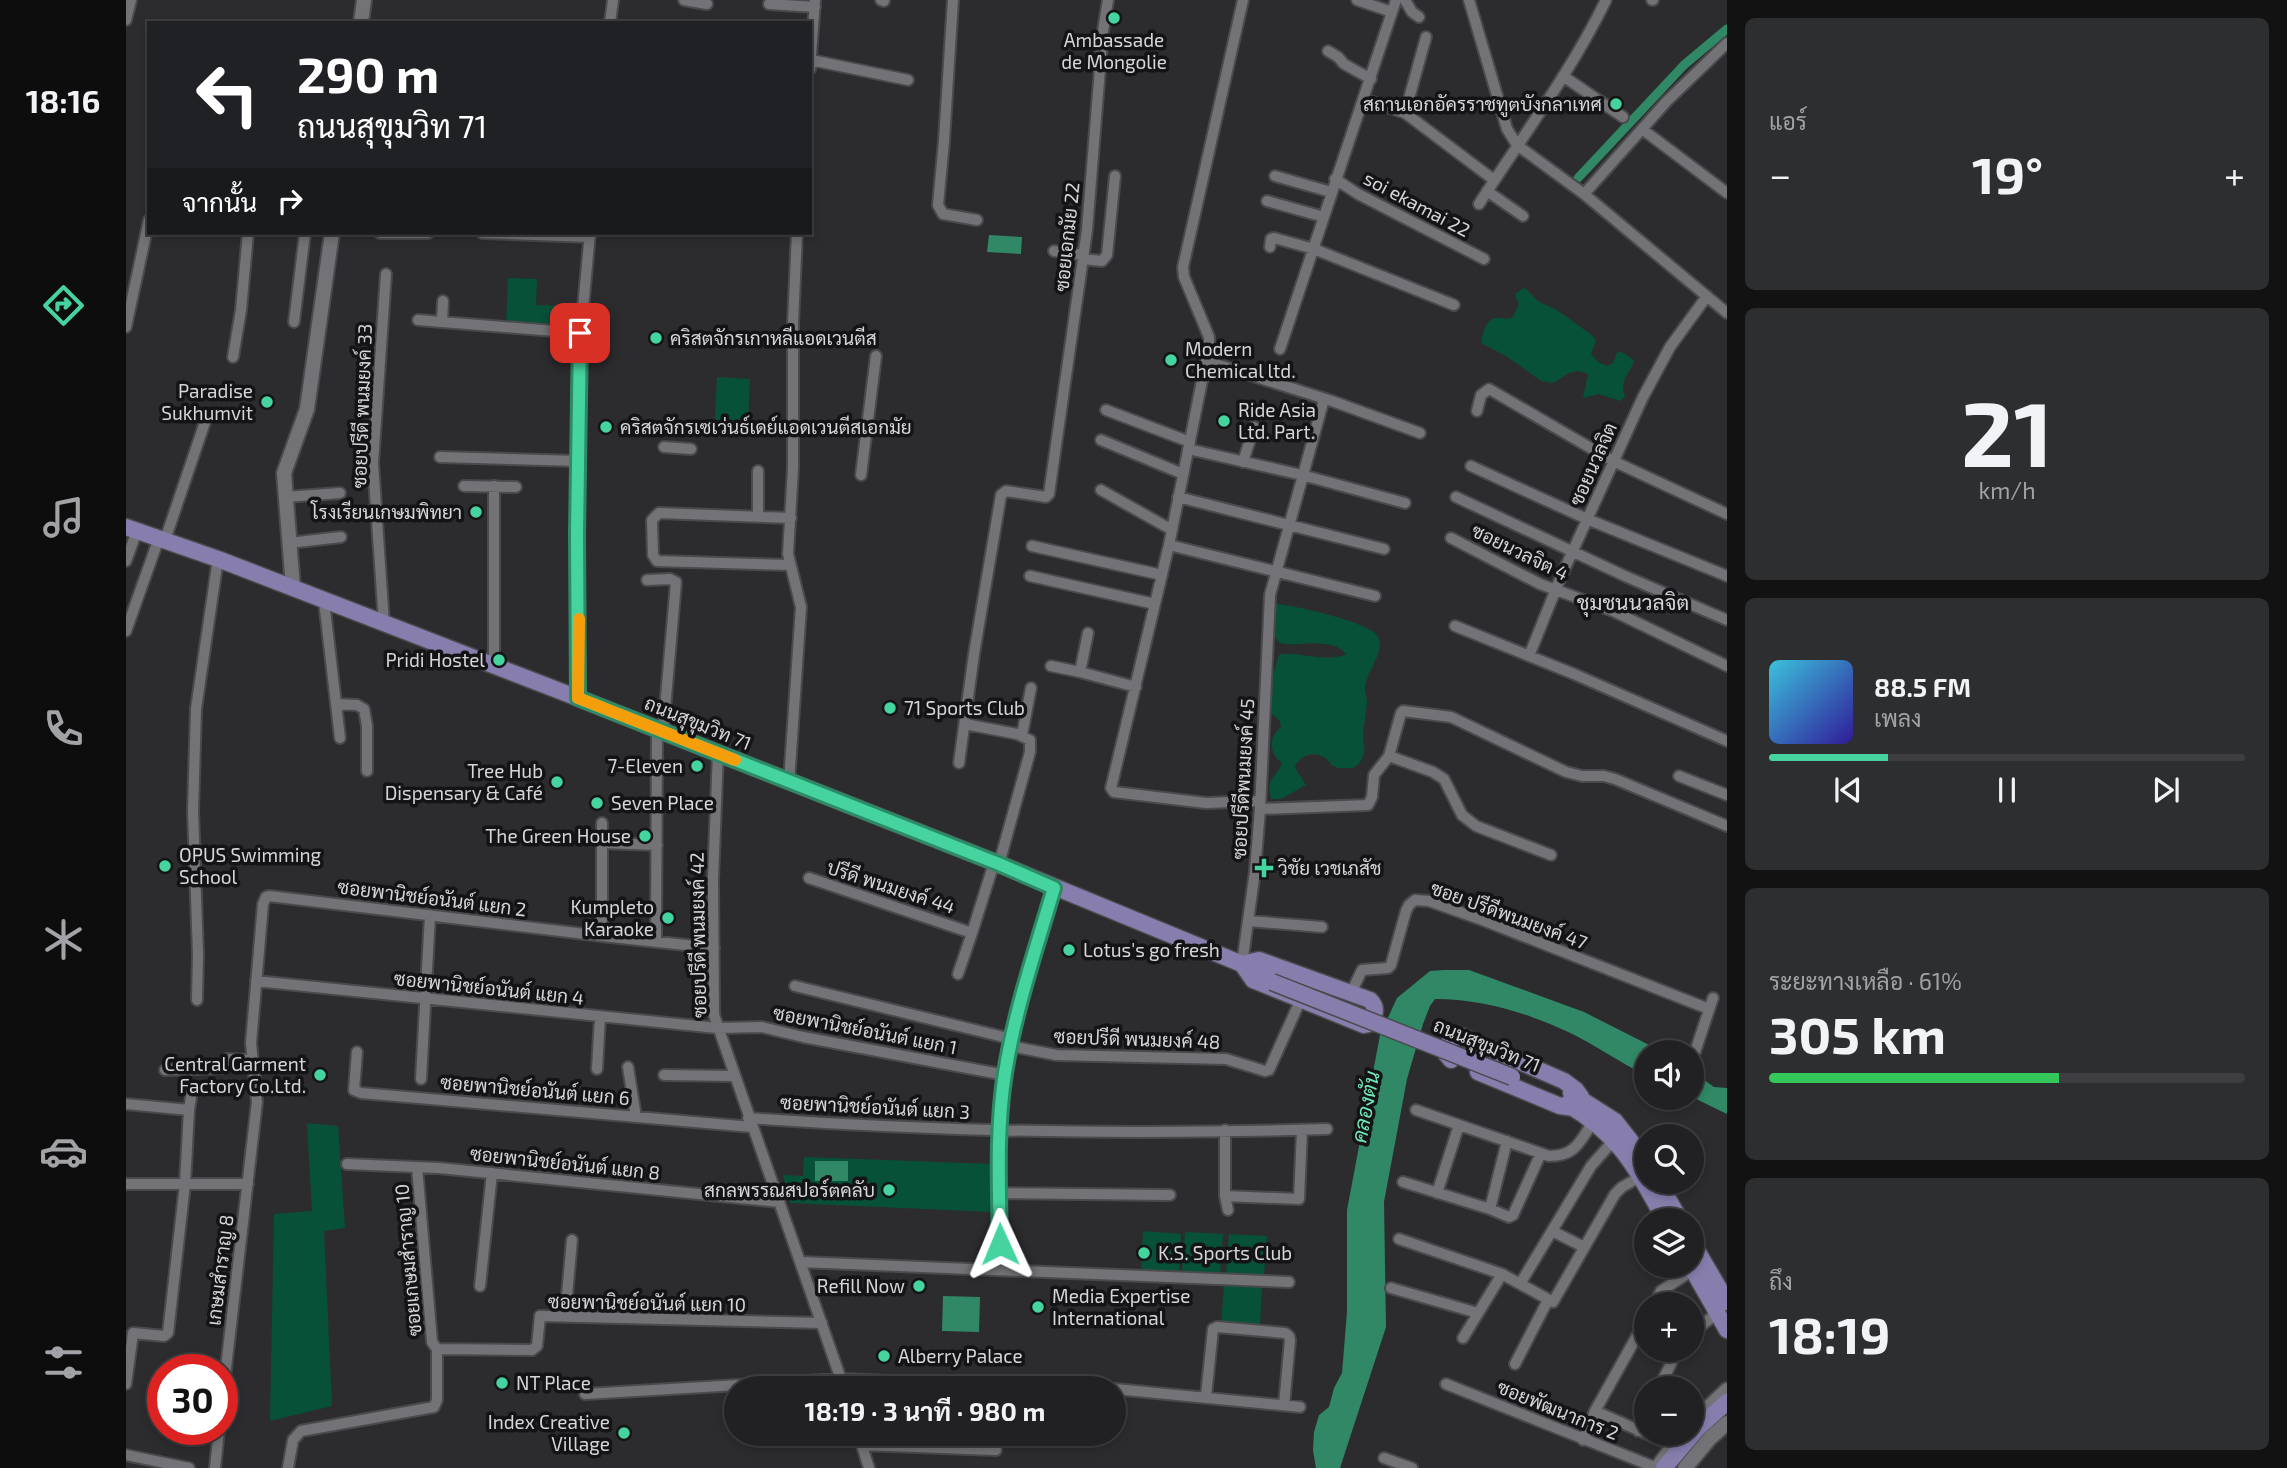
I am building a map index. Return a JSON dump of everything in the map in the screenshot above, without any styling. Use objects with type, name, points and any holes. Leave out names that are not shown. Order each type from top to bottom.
[{"type":"main road","name":"ถนนสุขุมวิท 71","points":[[131,529],[218,559],[660,730],[997,863],[1246,966],[1261,967],[1273,977],[1513,1072],[1615,1121],[1634,1152]]},
{"type":"main road","points":[[1259,960],[1370,1000],[1375,1004],[1376,1011],[1369,1024],[1364,1025],[1253,980],[1246,966],[1259,960]]},
{"type":"main road","points":[[1461,1036],[1552,1076],[1576,1090],[1577,1103],[1560,1106],[1450,1060],[1446,1054],[1450,1040],[1461,1036]]},
{"type":"main road","name":"ถนนสุขุมวิท 71","points":[[1577,1103],[1634,1162]]},
{"type":"main road","points":[[1704,1268],[1722,1308],[1727,1330]]},
{"type":"main road","points":[[1700,1278],[1722,1308]]},
{"type":"main road","points":[[1664,1468],[1698,1428],[1727,1402]]},
{"type":"main road","points":[[1674,1468],[1703,1434],[1727,1413]]},
{"type":"street","points":[[126,20],[131,0]]},
{"type":"street","points":[[361,21],[364,0]]},
{"type":"street","points":[[610,21],[613,0]]},
{"type":"street","points":[[684,0],[707,4]]},
{"type":"street","points":[[953,0],[938,205],[943,214],[977,220]]},
{"type":"street","name":"ซอยเอกมัย 22","points":[[965,724],[974,653],[1001,495],[1006,491],[1046,497],[1049,494],[1083,257],[1102,32],[1108,0]]},
{"type":"street","points":[[1243,0],[1183,267],[1184,277],[1209,337],[1206,361],[1172,530],[1112,785],[1113,791],[1206,803],[1368,805],[1372,797],[1374,775],[1389,756],[1402,712],[1451,717],[1566,772],[1615,779],[1727,826]]},
{"type":"street","points":[[1357,0],[1392,12]]},
{"type":"street","points":[[1280,349],[1396,0]]},
{"type":"street","points":[[1405,0],[1408,8],[1419,17]]},
{"type":"street","points":[[1469,0],[1507,129],[1517,145],[1584,194],[1727,313]]},
{"type":"street","points":[[1479,204],[1532,126],[1594,25],[1606,0]]},
{"type":"street","points":[[769,4],[815,3],[812,46]]},
{"type":"street","points":[[1405,113],[1426,37]]},
{"type":"street","points":[[1584,194],[1642,129],[1726,46]]},
{"type":"street","points":[[1328,51],[1344,64],[1371,79]]},
{"type":"street","points":[[812,60],[908,80]]},
{"type":"street","points":[[1563,76],[1623,117]]},
{"type":"street","points":[[1364,99],[1405,113],[1494,180]]},
{"type":"street","points":[[1642,129],[1727,192]]},
{"type":"street","points":[[1054,251],[1102,261],[1107,255],[1115,176]]},
{"type":"street","points":[[1275,176],[1331,192]]},
{"type":"street","name":"soi ekamai 22","points":[[1335,179],[1358,194],[1484,259]]},
{"type":"street","points":[[1487,191],[1523,216]]},
{"type":"street","points":[[1267,201],[1324,217]]},
{"type":"street","points":[[126,327],[147,229]]},
{"type":"street","points":[[233,357],[241,310],[248,235]]},
{"type":"street","points":[[294,322],[305,235]]},
{"type":"street","points":[[293,588],[284,473],[307,409],[332,235]]},
{"type":"street","points":[[578,698],[580,333],[590,235]]},
{"type":"street","points":[[789,782],[801,607],[788,554],[793,468],[793,323],[797,235]]},
{"type":"street","points":[[1269,247],[1271,239],[1274,238],[1314,249],[1454,305]]},
{"type":"street","name":"ซอยปรีดี พนมยงค์ 33","points":[[384,624],[373,463],[386,274]]},
{"type":"street","name":"ซอยนวลจิต","points":[[1529,656],[1555,590],[1613,461],[1670,347],[1707,296]]},
{"type":"street","points":[[442,321],[443,301]]},
{"type":"street","points":[[418,320],[580,333]]},
{"type":"street","points":[[862,475],[876,356]]},
{"type":"street","points":[[1206,361],[1420,433]]},
{"type":"street","points":[[1476,411],[1481,395],[1489,389],[1613,461],[1727,514]]},
{"type":"street","name":"ซอยปรีดีพนมยงค์ 45","points":[[1246,966],[1260,805],[1270,595],[1324,399]]},
{"type":"street","points":[[1106,410],[1189,446],[1405,503]]},
{"type":"street","points":[[126,631],[205,422]]},
{"type":"street","points":[[1243,461],[1254,427]]},
{"type":"street","points":[[1101,440],[1183,474]]},
{"type":"street","points":[[664,447],[691,449]]},
{"type":"street","points":[[440,457],[578,461]]},
{"type":"street","points":[[1471,466],[1587,519],[1727,576]]},
{"type":"street","points":[[758,471],[758,517]]},
{"type":"street","points":[[464,486],[516,487]]},
{"type":"street","points":[[494,486],[494,666]]},
{"type":"street","points":[[1101,490],[1172,530]]},
{"type":"street","points":[[285,497],[340,493]]},
{"type":"street","points":[[1178,497],[1384,549]]},
{"type":"street","points":[[1455,497],[1727,620]]},
{"type":"street","points":[[790,565],[662,562],[654,559],[652,520],[659,513],[791,518]]},
{"type":"street","points":[[126,561],[131,529]]},
{"type":"street","points":[[289,542],[341,537]]},
{"type":"street","name":"ซอยนวลจิต 4","points":[[1451,538],[1555,590],[1613,611],[1727,666]]},
{"type":"street","points":[[1168,545],[1375,596]]},
{"type":"street","points":[[1032,546],[1162,575]]},
{"type":"street","points":[[197,1000],[193,811],[196,709],[218,559]]},
{"type":"street","points":[[1030,576],[1155,604]]},
{"type":"street","name":"ซอยปรีดี พนมยงค์ 42","points":[[647,580],[670,579],[676,582],[660,730],[656,942]]},
{"type":"street","points":[[324,601],[340,738]]},
{"type":"street","points":[[1455,626],[1727,741]]},
{"type":"street","points":[[1080,672],[1088,633]]},
{"type":"street","points":[[1051,666],[1136,687]]},
{"type":"street","name":"ปรีดี พนมยงค์ 44","points":[[809,878],[972,933],[997,863],[1030,752],[1030,740],[1022,735],[1031,688]]},
{"type":"street","points":[[336,704],[357,705],[364,709],[367,726],[367,771]]},
{"type":"street","points":[[960,763],[965,724],[1022,735]]},
{"type":"street","name":"ซอยปรีดี พนมยงค์ 42","points":[[718,753],[713,879],[714,1015],[840,1376]]},
{"type":"street","points":[[1389,756],[1433,772],[1444,779],[1462,815],[1476,826],[1552,855]]},
{"type":"street","points":[[1679,776],[1727,795]]},
{"type":"street","points":[[602,823],[602,936]]},
{"type":"street","points":[[603,843],[657,845]]},
{"type":"street","points":[[1001,1269],[1000,1130],[1005,1075],[1011,1043],[1054,888]]},
{"type":"street","name":"ซอยพานิชย์อนันต์ แยก 2","points":[[248,1184],[257,1102],[251,1043],[263,904],[266,897],[714,948]]},
{"type":"street","name":"ซอย ปรีดีพนมยงค์ 47","points":[[1351,993],[1362,970],[1388,968],[1391,965],[1409,905],[1418,900],[1429,901],[1711,1004],[1699,1040]]},
{"type":"street","points":[[421,1079],[430,915]]},
{"type":"street","points":[[1249,921],[1322,927]]},
{"type":"street","points":[[958,974],[972,933]]},
{"type":"street","name":"ซอยพานิชย์อนันต์ แยก 4","points":[[256,981],[718,1028]]},
{"type":"street","points":[[795,986],[1011,1043]]},
{"type":"street","name":"ซอยปรีดี พนมยงค์ 48","points":[[1011,1043],[1056,1055],[1226,1059],[1265,1071],[1269,1070],[1301,999]]},
{"type":"street","points":[[597,1069],[600,1017]]},
{"type":"street","name":"ซอยพานิชย์อนันต์ แยก 1","points":[[718,1028],[762,1027],[1005,1075]]},
{"type":"street","name":"ซอยพานิชย์อนันต์ แยก 6","points":[[357,1052],[354,1090],[357,1092],[636,1117],[750,1122]]},
{"type":"street","points":[[165,1070],[220,1068],[227,1059],[252,1060]]},
{"type":"street","points":[[628,1067],[636,1117]]},
{"type":"street","points":[[664,1075],[734,1076]]},
{"type":"street","points":[[126,1384],[133,1333],[164,1336],[168,1333],[185,1184],[192,1091]]},
{"type":"street","points":[[126,1104],[189,1110]]},
{"type":"street","points":[[1416,1110],[1549,1156],[1573,1151],[1593,1122]]},
{"type":"street","name":"ซอยพานิชย์อนันต์ แยก 3","points":[[750,1122],[1000,1130],[1327,1129]]},
{"type":"street","points":[[1437,1193],[1459,1125]]},
{"type":"street","points":[[1225,1130],[1225,1196],[1228,1210]]},
{"type":"street","points":[[1225,1196],[1299,1199],[1302,1130]]},
{"type":"street","points":[[1520,1284],[1591,1166],[1614,1140]]},
{"type":"street","points":[[1490,1209],[1507,1141]]},
{"type":"street","points":[[1403,1182],[1509,1217],[1513,1215],[1541,1153]]},
{"type":"street","name":"ซอยพานิชย์อนันต์ แยก 8","points":[[348,1164],[492,1173],[779,1202]]},
{"type":"street","name":"ซอยเกษมสำราญ 10","points":[[417,1167],[432,1342],[437,1349]]},
{"type":"street","points":[[480,1286],[492,1173]]},
{"type":"street","points":[[1515,1364],[1615,1194],[1634,1177]]},
{"type":"street","points":[[126,1184],[248,1184]]},
{"type":"street","name":"เกษมสำราญ 8","points":[[228,1354],[248,1184]]},
{"type":"street","points":[[1000,1193],[1170,1195]]},
{"type":"street","points":[[1552,1231],[1584,1247]]},
{"type":"street","points":[[1399,1239],[1503,1274],[1550,1301]]},
{"type":"street","points":[[565,1317],[572,1240]]},
{"type":"street","points":[[801,1262],[1290,1282]]},
{"type":"street","points":[[1463,1338],[1503,1274]]},
{"type":"street","points":[[1661,1292],[1679,1278]]},
{"type":"street","points":[[1391,1288],[1478,1313]]},
{"type":"street","points":[[1704,1323],[1722,1308]]},
{"type":"street","name":"ซอยพานิชย์อนันต์ แยก 10","points":[[437,1349],[532,1350],[537,1346],[540,1315],[822,1323]]},
{"type":"street","points":[[1206,1396],[1213,1329],[1217,1326],[1285,1333],[1290,1340],[1284,1405]]},
{"type":"street","points":[[1583,1440],[1595,1411],[1634,1341]]},
{"type":"street","points":[[288,1468],[293,1440],[301,1431],[434,1407],[437,1400],[437,1349]]},
{"type":"street","points":[[1705,1410],[1727,1377]]},
{"type":"street","name":"ซอยพัฒนาการ 2","points":[[1446,1384],[1657,1468]]},
{"type":"street","points":[[585,1394],[724,1388]]},
{"type":"street","points":[[1126,1390],[1300,1407]]},
{"type":"street","points":[[1705,1410],[1727,1390]]},
{"type":"street","points":[[1595,1411],[1634,1429]]},
{"type":"street","points":[[1685,1468],[1710,1438],[1727,1423]]},
{"type":"street","points":[[215,1468],[217,1445]]},
{"type":"street","points":[[862,1446],[869,1468]]},
{"type":"street","points":[[889,1446],[996,1450]]},
{"type":"street","points":[[1657,1468],[1671,1446]]},
{"type":"street","points":[[126,1455],[189,1468]]},
{"type":"street","points":[[1384,1458],[1412,1468]]},
{"type":"shaded area","points":[[989,235],[1022,237],[1021,254],[987,252]]},
{"type":"shaded area","points":[[508,278],[537,279],[536,305],[576,306],[576,326],[506,324]]},
{"type":"shaded area","points":[[1523,288],[1538,301],[1557,310],[1593,336],[1596,341],[1591,354],[1598,362],[1607,366],[1613,363],[1620,351],[1634,360],[1623,385],[1625,397],[1620,401],[1599,394],[1583,398],[1588,374],[1578,371],[1552,383],[1541,381],[1506,356],[1481,343],[1490,321],[1513,317],[1519,304],[1515,294]]},
{"type":"shaded area","points":[[717,377],[750,379],[748,422],[715,420]]},
{"type":"shaded area","points":[[1274,604],[1345,619],[1371,630],[1377,635],[1380,647],[1366,680],[1364,751],[1360,762],[1353,768],[1339,768],[1322,756],[1305,756],[1295,768],[1306,785],[1281,799],[1271,799],[1269,786],[1282,763],[1272,746],[1274,736],[1281,727],[1280,721],[1271,711],[1271,684],[1278,657],[1280,654],[1288,654],[1331,658],[1346,654],[1332,645],[1280,643],[1273,630]]},
{"type":"shaded area","points":[[1469,970],[1584,1012],[1639,1040],[1634,1040],[1634,1069],[1576,1036],[1535,1018],[1485,1004],[1435,999],[1423,1024],[1407,1079],[1384,1202],[1386,1327],[1340,1468],[1316,1468],[1314,1432],[1319,1415],[1329,1407],[1334,1388],[1342,1373],[1347,1312],[1347,1210],[1380,1035],[1397,998],[1430,971]]},
{"type":"shaded area","points":[[1704,1080],[1714,1087],[1727,1088],[1727,1114],[1704,1103]]},
{"type":"shaded area","points":[[307,1123],[338,1126],[345,1228],[324,1231],[332,1406],[270,1421],[274,1214],[312,1211]]},
{"type":"shaded area","name":"สกลพรรณสปอร์ตคลับ","points":[[804,1157],[993,1164],[992,1212],[790,1203],[783,1175],[803,1176]]},
{"type":"shaded area","points":[[815,1161],[848,1161],[848,1181],[815,1181]]},
{"type":"shaded area","points":[[1143,1231],[1181,1234],[1179,1273],[1141,1271]]},
{"type":"shaded area","points":[[1185,1232],[1223,1234],[1220,1274],[1182,1272]]},
{"type":"shaded area","points":[[1229,1234],[1267,1236],[1264,1276],[1226,1273]]},
{"type":"shaded area","points":[[1224,1285],[1262,1287],[1260,1327],[1221,1325]]},
{"type":"shaded area","points":[[943,1296],[980,1297],[979,1332],[942,1331]]},
{"type":"waterway","points":[[1578,178],[1684,65],[1727,29]]},
{"type":"slow traffic","points":[[579,619],[578,698],[735,760]]},
{"type":"place","name":"Ambassade de Mongolie","points":[[1114,18]]},
{"type":"place","name":"สถานเอกอัครราชทูตบังกลาเทศ","points":[[1616,104]]},
{"type":"place","name":"คริสตจักรเกาหลีแอดเวนตีส","points":[[656,338]]},
{"type":"place","name":"Modern Chemical ltd.","points":[[1171,360]]},
{"type":"place","name":"Paradise Sukhumvit","points":[[267,402]]},
{"type":"place","name":"Ride Asia Ltd. Part.","points":[[1224,421]]},
{"type":"place","name":"คริสตจักรเซเว่นธ์เดย์แอดเวนตีสเอกมัย","points":[[606,427]]},
{"type":"place","name":"โรงเรียนเกษมพิทยา","points":[[476,512]]},
{"type":"place","name":"Pridi Hostel","points":[[499,660]]},
{"type":"place","name":"71 Sports Club","points":[[890,708]]},
{"type":"place","name":"7-Eleven","points":[[697,766]]},
{"type":"place","name":"Tree Hub Dispensary & Café","points":[[557,782]]},
{"type":"place","name":"Seven Place","points":[[597,803]]},
{"type":"place","name":"The Green House","points":[[645,836]]},
{"type":"place","name":"OPUS Swimming School","points":[[165,866]]},
{"type":"place","name":"วิชัย เวชเภสัช","points":[[1264,868]]},
{"type":"place","name":"Kumpleto Karaoke","points":[[668,918]]},
{"type":"place","name":"Lotus's go fresh","points":[[1069,950]]},
{"type":"place","name":"Central Garment Factory Co.Ltd.","points":[[320,1075]]},
{"type":"place","name":"สกลพรรณสปอร์ตคลับ","points":[[889,1190]]},
{"type":"place","name":"K.S. Sports Club","points":[[1144,1253]]},
{"type":"place","name":"Refill Now","points":[[919,1286]]},
{"type":"place","name":"Media Expertise International","points":[[1038,1307]]},
{"type":"place","name":"Alberry Palace","points":[[884,1356]]},
{"type":"place","name":"NT Place","points":[[502,1383]]},
{"type":"place","name":"Index Creative Village","points":[[624,1433]]},
{"type":"district","name":"ชุมชนนวลจิต","points":[[1633,603]]},
{"type":"route","points":[[580,333],[578,698],[1054,888],[1017,1019],[1005,1075],[1000,1130],[1000,1244]]},
{"type":"water label","name":"คลองตัน","points":[[1366,1107]]}]
